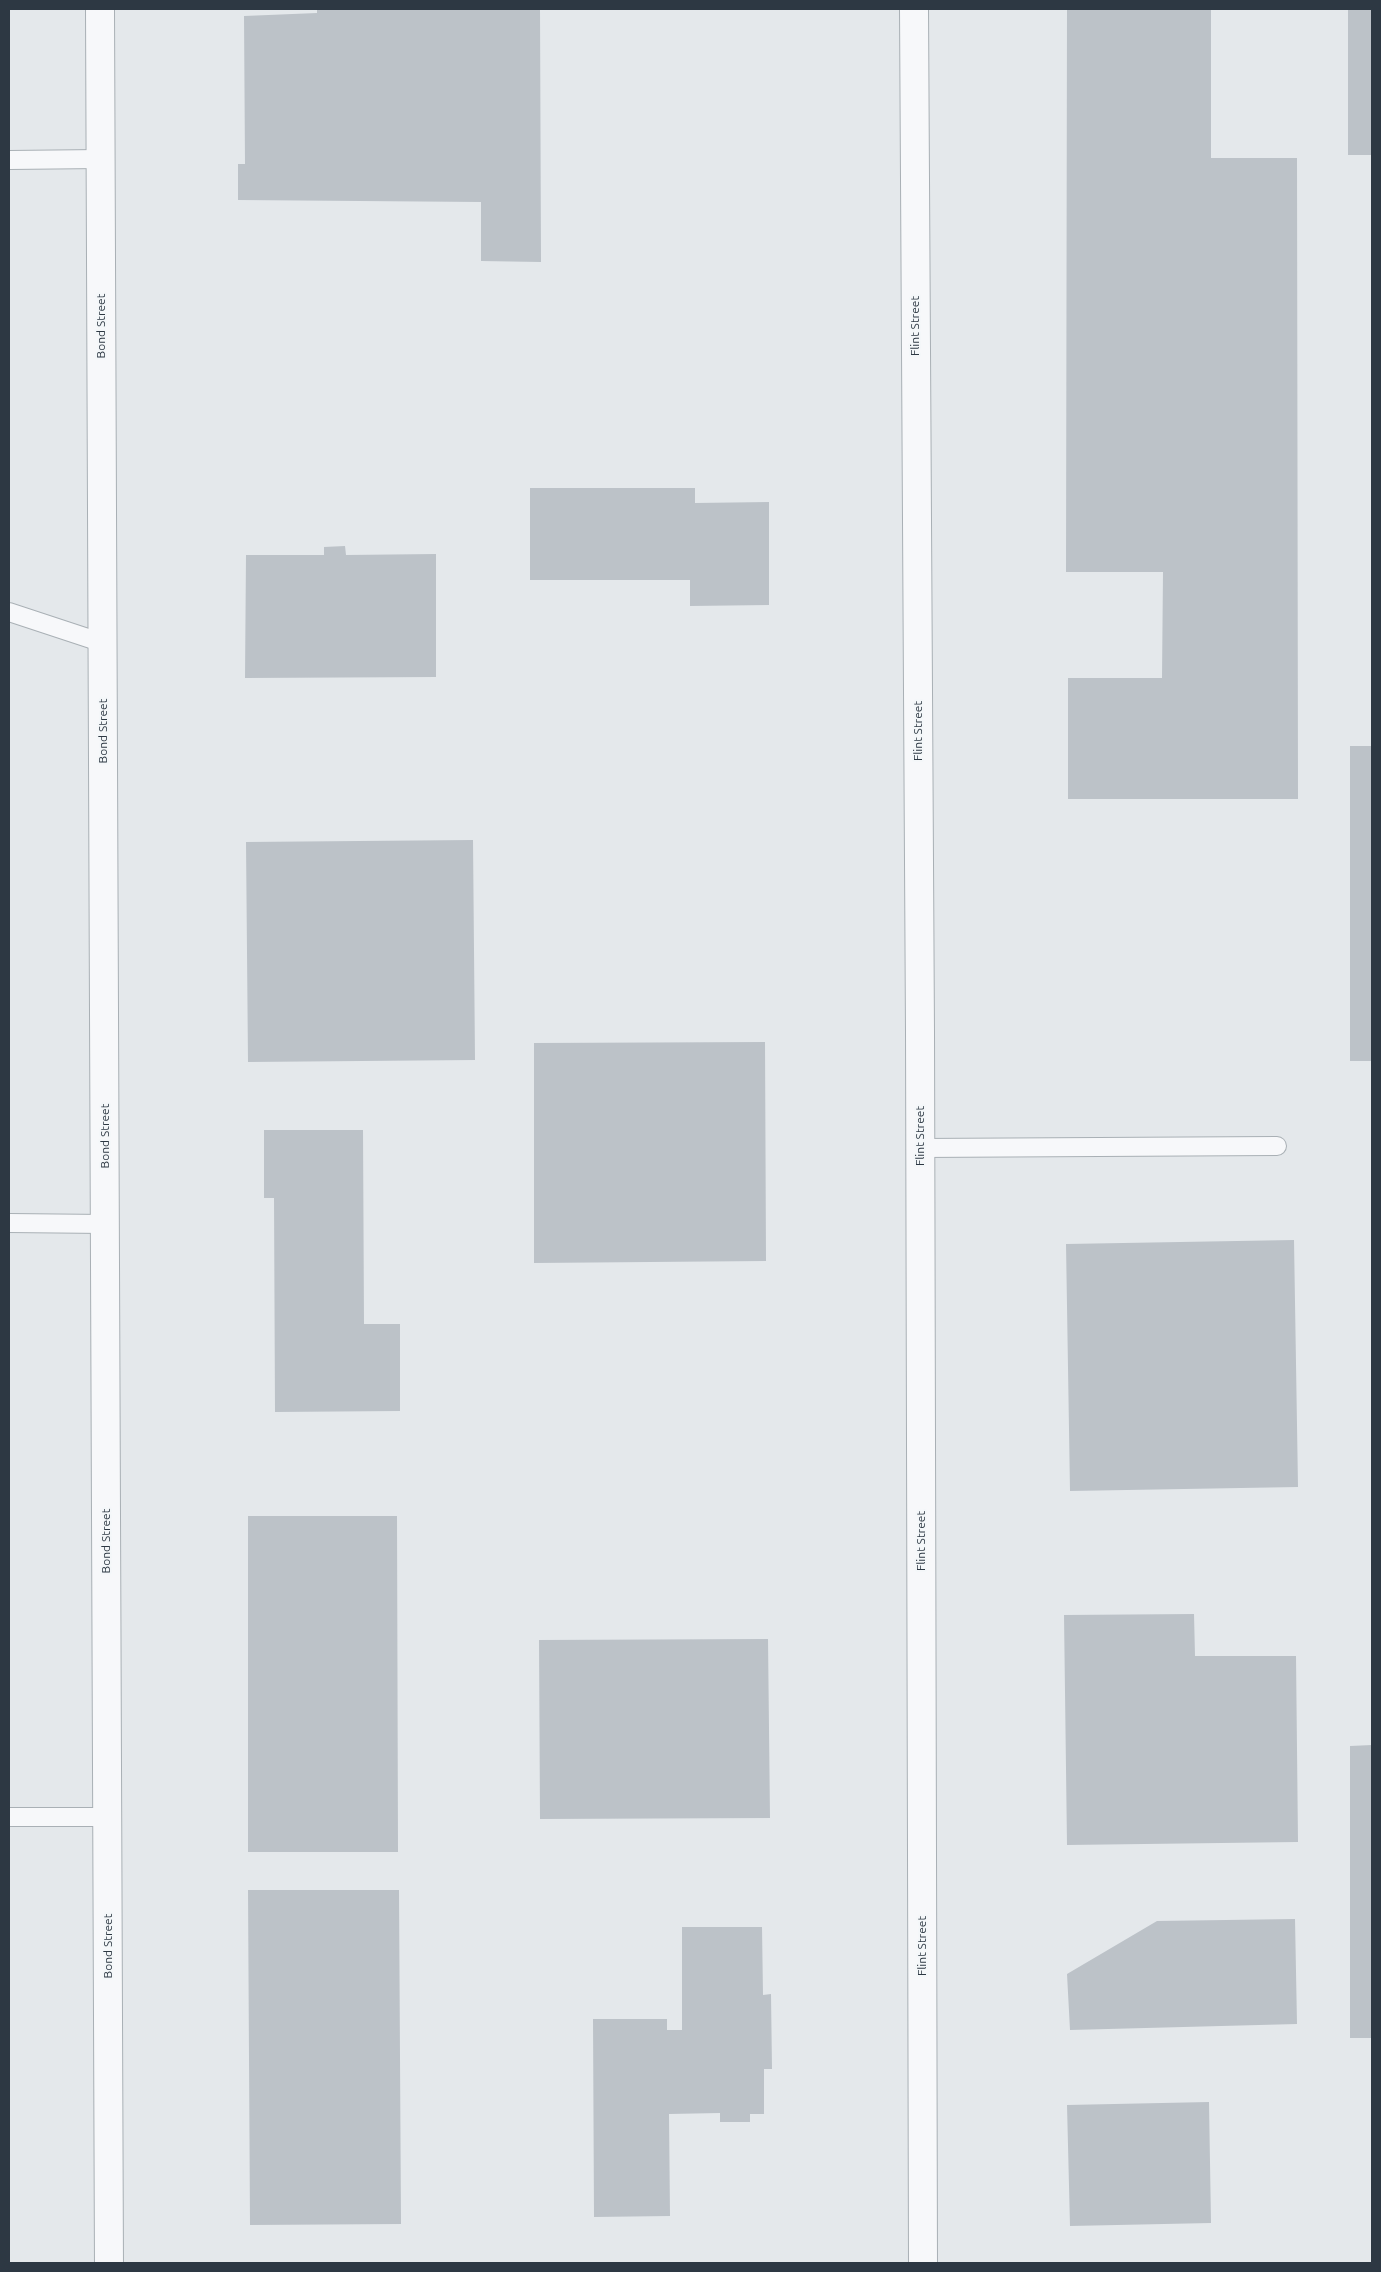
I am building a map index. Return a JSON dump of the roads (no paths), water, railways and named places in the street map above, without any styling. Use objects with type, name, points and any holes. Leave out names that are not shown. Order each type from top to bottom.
[{"type":"street","name":"Bond Street","points":[[100,9],[109,2263]]},
{"type":"street","name":"Flint Street","points":[[914,9],[923,2263]]},
{"type":"lane","points":[[9,160],[100,159]]},
{"type":"lane","points":[[9,612],[102,643]]},
{"type":"lane","points":[[920,1148],[1277,1146]]},
{"type":"lane","points":[[9,1223],[105,1224]]},
{"type":"lane","points":[[9,1817],[107,1817]]}]
